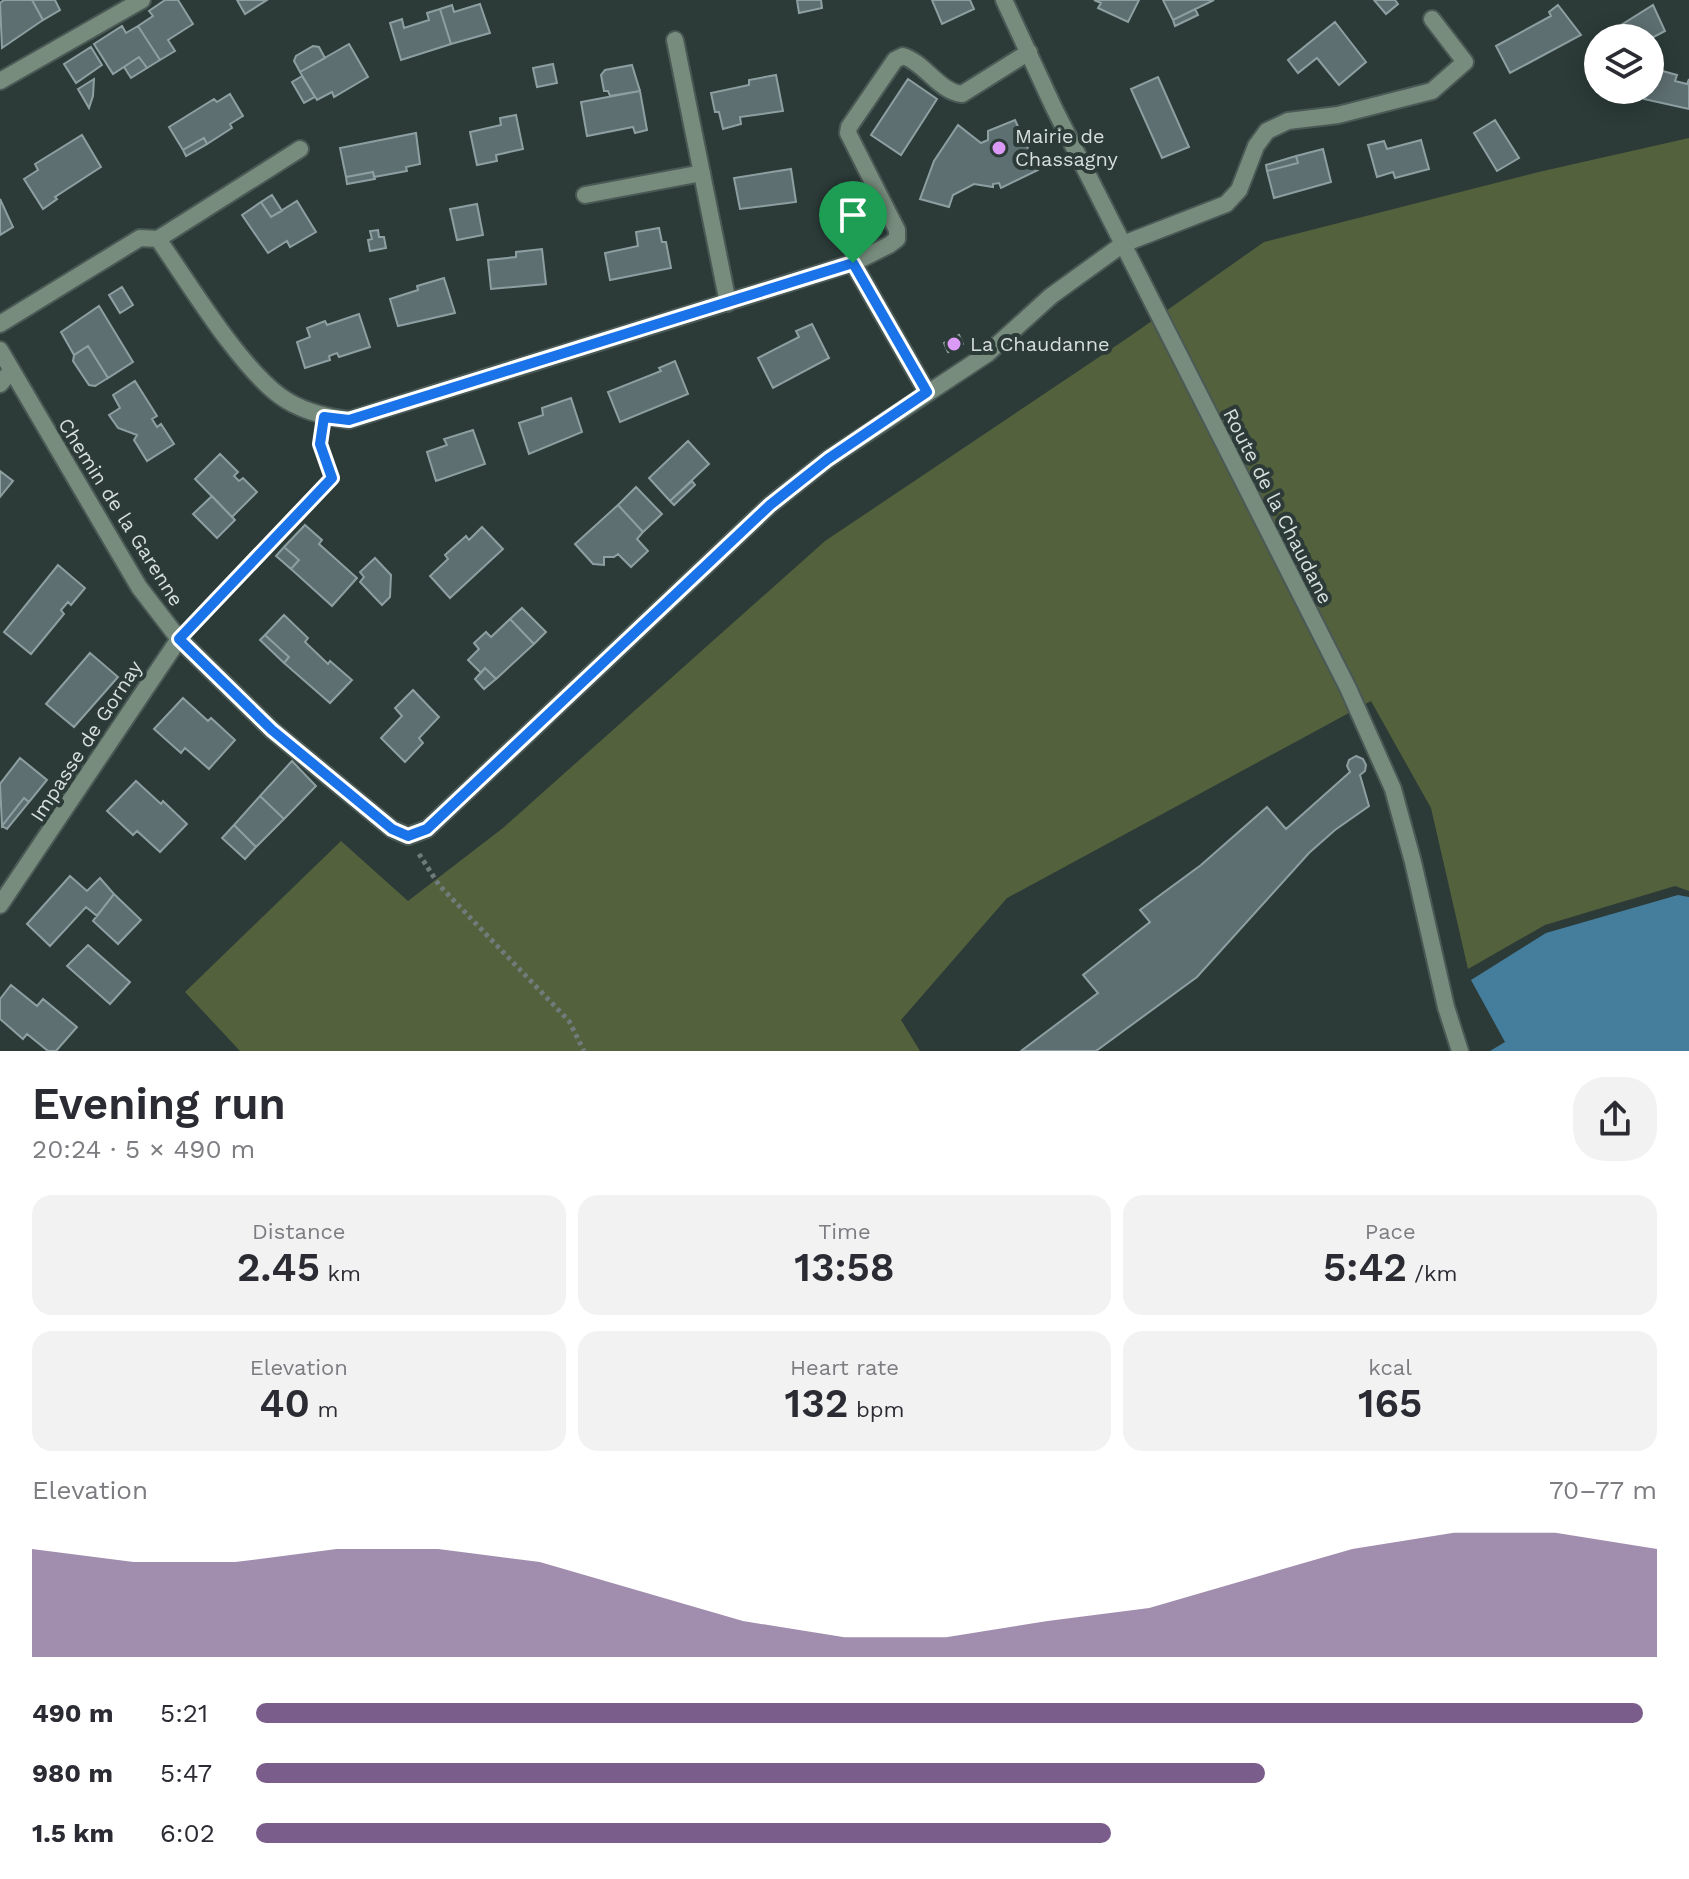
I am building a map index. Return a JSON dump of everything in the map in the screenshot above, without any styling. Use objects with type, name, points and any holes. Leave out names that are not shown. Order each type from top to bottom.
[{"type":"street","points":[[0,81],[142,0]]},
{"type":"street","name":"Route de la Chaudane","points":[[1004,0],[1123,244],[1348,688],[1393,789],[1446,1007],[1460,1051]]},
{"type":"street","points":[[408,836],[427,829],[770,505],[828,459],[987,354],[1051,296],[1123,244],[1226,204],[1239,190],[1256,146],[1267,131],[1288,121],[1338,115],[1432,91],[1465,62],[1432,19]]},
{"type":"street","points":[[675,40],[728,303]]},
{"type":"street","points":[[158,239],[251,367],[280,396],[324,417],[349,420],[853,263],[889,245],[897,239],[897,230],[848,133],[849,127],[895,60],[903,56],[911,59],[951,92],[962,94],[1029,52]]},
{"type":"street","points":[[0,324],[140,238],[158,239],[300,149]]},
{"type":"street","points":[[585,195],[702,173]]},
{"type":"street","points":[[853,263],[927,392]]},
{"type":"street","name":"Chemin de la Garenne","points":[[0,350],[139,587],[179,639],[272,730],[392,829],[408,836]]},
{"type":"street","points":[[0,384],[11,371]]},
{"type":"street","name":"Impasse de Gornay","points":[[1,900],[179,639]]},
{"type":"path","points":[[179,639],[332,478],[320,444],[324,417]]},
{"type":"path","points":[[408,836],[439,885],[569,1021],[584,1051]]},
{"type":"green space","points":[[1689,138],[1689,891],[1675,886],[1545,925],[1468,969],[1431,808],[1371,701],[1007,898],[901,1020],[920,1051],[240,1051],[185,992],[341,841],[408,901],[503,828],[825,541],[1129,337],[1264,242],[1543,171]]},
{"type":"water","points":[[1678,895],[1689,897],[1689,1051],[1490,1051],[1505,1042],[1471,980],[1546,933]]},
{"type":"building","points":[[4,0],[32,0],[43,20],[2,48],[0,3]]},
{"type":"building","points":[[32,0],[55,0],[60,10],[43,20]]},
{"type":"building","points":[[165,0],[178,0],[193,24],[168,40],[175,51],[160,60],[138,26],[153,16],[149,11]]},
{"type":"building","points":[[237,0],[267,0],[245,14]]},
{"type":"building","points":[[797,0],[821,0],[822,8],[799,13]]},
{"type":"building","points":[[932,0],[970,0],[974,9],[942,24]]},
{"type":"building","points":[[1094,0],[1139,0],[1128,22],[1098,8],[1101,3]]},
{"type":"building","points":[[1163,0],[1214,0],[1173,20]]},
{"type":"building","points":[[1374,0],[1395,0],[1398,4],[1386,14]]},
{"type":"building","points":[[480,4],[490,33],[451,44],[440,9],[452,5],[454,12]]},
{"type":"building","points":[[1558,5],[1581,35],[1510,73],[1496,46],[1551,16],[1549,12]]},
{"type":"building","points":[[1653,5],[1662,24],[1623,24]]},
{"type":"building","points":[[440,9],[451,44],[401,60],[390,23],[402,19],[404,28],[429,20],[427,13]]},
{"type":"building","points":[[1195,9],[1198,15],[1175,26],[1173,20]]},
{"type":"building","points":[[1335,22],[1366,62],[1339,85],[1317,58],[1298,73],[1288,60]]},
{"type":"building","points":[[122,26],[126,33],[138,26],[160,60],[147,68],[139,57],[113,74],[94,44]]},
{"type":"building","points":[[349,44],[368,77],[334,97],[332,92],[317,100],[300,72]]},
{"type":"building","points":[[313,46],[319,47],[325,58],[300,72],[294,61],[296,56]]},
{"type":"building","points":[[91,47],[102,65],[76,83],[64,64]]},
{"type":"building","points":[[139,57],[147,68],[131,78],[124,67]]},
{"type":"building","points":[[553,64],[557,83],[537,87],[533,68]]},
{"type":"building","points":[[632,65],[640,91],[610,96],[608,91],[604,91],[601,75],[605,70]]},
{"type":"building","points":[[1664,71],[1677,75],[1675,81],[1687,84],[1689,79],[1689,109],[1664,103]]},
{"type":"building","points":[[776,75],[783,111],[740,117],[741,124],[723,129],[711,93],[749,85],[749,80]]},
{"type":"building","points":[[302,76],[315,97],[304,103],[292,82]]},
{"type":"building","points":[[1158,77],[1189,147],[1162,158],[1131,89]]},
{"type":"building","points":[[94,79],[93,96],[89,108],[78,89]]},
{"type":"building","points":[[908,79],[937,99],[901,155],[871,135]]},
{"type":"building","points":[[640,91],[647,130],[635,133],[633,127],[587,136],[581,102]]},
{"type":"building","points":[[230,94],[243,116],[230,124],[232,128],[207,144],[204,138],[183,150],[169,127],[214,99],[217,102]]},
{"type":"building","points":[[516,115],[523,149],[496,155],[497,161],[477,165],[470,132],[501,125],[500,118]]},
{"type":"building","points":[[1015,120],[1038,170],[1001,188],[999,183],[993,184],[993,187],[974,184],[953,195],[949,207],[920,199],[934,161],[958,125],[981,143],[988,140],[988,131]]},
{"type":"building","points":[[1495,120],[1519,158],[1497,171],[1474,133]]},
{"type":"building","points":[[416,133],[420,164],[406,167],[407,171],[374,177],[373,172],[346,177],[340,148]]},
{"type":"building","points":[[82,135],[101,167],[55,197],[57,199],[43,209],[24,179],[38,170],[35,164]]},
{"type":"building","points":[[204,138],[207,144],[186,156],[183,150]]},
{"type":"building","points":[[1421,140],[1429,169],[1395,178],[1393,172],[1377,177],[1368,145],[1384,141],[1387,149]]},
{"type":"building","points":[[1323,149],[1331,182],[1274,198],[1267,171],[1298,163],[1296,156]]},
{"type":"building","points":[[1296,156],[1298,163],[1267,171],[1266,165]]},
{"type":"building","points":[[791,169],[796,202],[740,209],[734,178]]},
{"type":"building","points":[[373,172],[375,179],[347,184],[346,177]]},
{"type":"building","points":[[272,195],[282,211],[271,217],[261,202]]},
{"type":"building","points":[[0,199],[13,227],[0,235]]},
{"type":"building","points":[[297,201],[316,232],[290,247],[287,241],[268,253],[242,215],[261,202],[271,217]]},
{"type":"building","points":[[477,204],[483,235],[457,240],[450,209]]},
{"type":"building","points":[[659,228],[662,242],[666,242],[671,268],[610,280],[605,253],[638,246],[636,232]]},
{"type":"building","points":[[378,230],[379,237],[384,237],[386,248],[370,251],[370,231]]},
{"type":"building","points":[[542,249],[546,284],[491,289],[488,260],[516,257],[516,252]]},
{"type":"building","points":[[444,278],[455,313],[398,326],[390,299]]},
{"type":"building","points":[[122,287],[133,305],[120,313],[109,295]]},
{"type":"building","points":[[99,306],[133,362],[108,378],[88,346],[74,355],[61,332]]},
{"type":"building","points":[[359,314],[370,347],[339,357],[337,353],[329,356],[330,360],[305,368],[297,342],[310,337],[307,328]]},
{"type":"building","points":[[812,324],[829,358],[773,388],[758,358],[799,337],[796,331]]},
{"type":"building","name":"La Chaudanne","points":[[959,335],[963,344],[948,352],[944,343]]},
{"type":"building","points":[[88,346],[108,378],[95,386],[89,385],[73,361],[74,355]]},
{"type":"building","points":[[675,361],[688,394],[620,422],[608,392],[661,371],[659,368]]},
{"type":"building","points":[[135,381],[157,416],[152,419],[157,427],[161,424],[174,444],[147,461],[134,440],[137,435],[118,428],[109,415],[120,408],[113,395]]},
{"type":"building","points":[[571,398],[582,432],[529,454],[519,423],[543,415],[542,408]]},
{"type":"building","points":[[473,430],[485,464],[436,481],[427,452],[447,445],[444,439]]},
{"type":"building","points":[[688,441],[709,464],[670,501],[649,478]]},
{"type":"building","points":[[220,454],[238,472],[234,476],[239,481],[243,478],[257,492],[232,517],[195,479]]},
{"type":"building","points":[[0,471],[13,481],[0,497]]},
{"type":"building","points":[[692,481],[695,485],[674,505],[670,501]]},
{"type":"building","points":[[636,487],[662,514],[643,532],[618,505]]},
{"type":"building","points":[[212,496],[235,520],[217,538],[193,514]]},
{"type":"building","points":[[618,505],[643,532],[637,539],[648,551],[631,567],[618,554],[604,557],[604,565],[593,564],[575,544]]},
{"type":"building","points":[[305,525],[322,540],[319,544],[357,578],[332,606],[291,569],[299,560],[284,547]]},
{"type":"building","points":[[482,527],[503,549],[450,598],[430,576],[448,559],[445,555],[466,536],[469,540]]},
{"type":"building","points":[[284,547],[299,560],[291,569],[276,556]]},
{"type":"building","points":[[375,558],[391,575],[390,597],[382,605],[360,582],[364,577],[360,572]]},
{"type":"building","points":[[58,565],[85,588],[71,605],[68,602],[61,610],[64,614],[31,654],[4,632]]},
{"type":"building","points":[[522,608],[546,632],[534,644],[510,619]]},
{"type":"building","points":[[284,615],[308,638],[305,642],[328,664],[330,661],[352,680],[330,703],[284,663],[289,657],[265,635]]},
{"type":"building","points":[[510,619],[534,644],[496,679],[485,668],[481,673],[468,660],[479,649],[474,643],[486,632],[491,637]]},
{"type":"building","points":[[265,635],[289,657],[284,663],[260,640]]},
{"type":"building","points":[[90,653],[118,677],[74,727],[46,704]]},
{"type":"building","points":[[485,668],[496,679],[484,689],[475,679]]},
{"type":"building","points":[[413,690],[439,717],[419,738],[423,743],[405,762],[381,738],[402,716],[395,708]]},
{"type":"building","points":[[183,698],[235,740],[209,769],[185,748],[181,753],[154,729]]},
{"type":"building","points":[[1356,756],[1363,759],[1366,765],[1360,775],[1369,806],[1309,853],[1197,977],[1096,1051],[1021,1051],[1098,993],[1083,975],[1150,922],[1140,910],[1201,865],[1267,807],[1286,829],[1350,772],[1347,766],[1349,760]]},
{"type":"building","points":[[20,758],[47,780],[29,802],[24,798],[2,826],[0,784]]},
{"type":"building","points":[[292,761],[316,786],[284,819],[260,796]]},
{"type":"building","points":[[136,781],[187,824],[160,852],[137,831],[133,835],[107,811]]},
{"type":"building","points":[[260,796],[284,819],[256,847],[234,825]]},
{"type":"building","points":[[24,798],[29,802],[7,829],[2,826]]},
{"type":"building","points":[[234,825],[256,847],[245,859],[222,838]]},
{"type":"building","points":[[70,876],[87,891],[100,878],[114,894],[97,916],[86,907],[50,946],[27,924]]},
{"type":"building","points":[[114,894],[141,920],[118,944],[93,921]]},
{"type":"building","points":[[88,945],[130,982],[110,1004],[67,966]]},
{"type":"building","points":[[11,985],[37,1006],[43,999],[77,1027],[56,1051],[48,1051],[27,1034],[23,1039],[0,1019],[0,999]]},
{"type":"place","name":"Mairie de Chassagny","points":[[999,148]]},
{"type":"place","name":"La Chaudanne","points":[[954,344]]},
{"type":"route","points":[[853,263],[927,392],[828,459],[770,505],[427,829],[408,836],[392,829],[272,730],[179,639],[332,478],[320,444],[324,417],[349,420],[853,263]]}]
